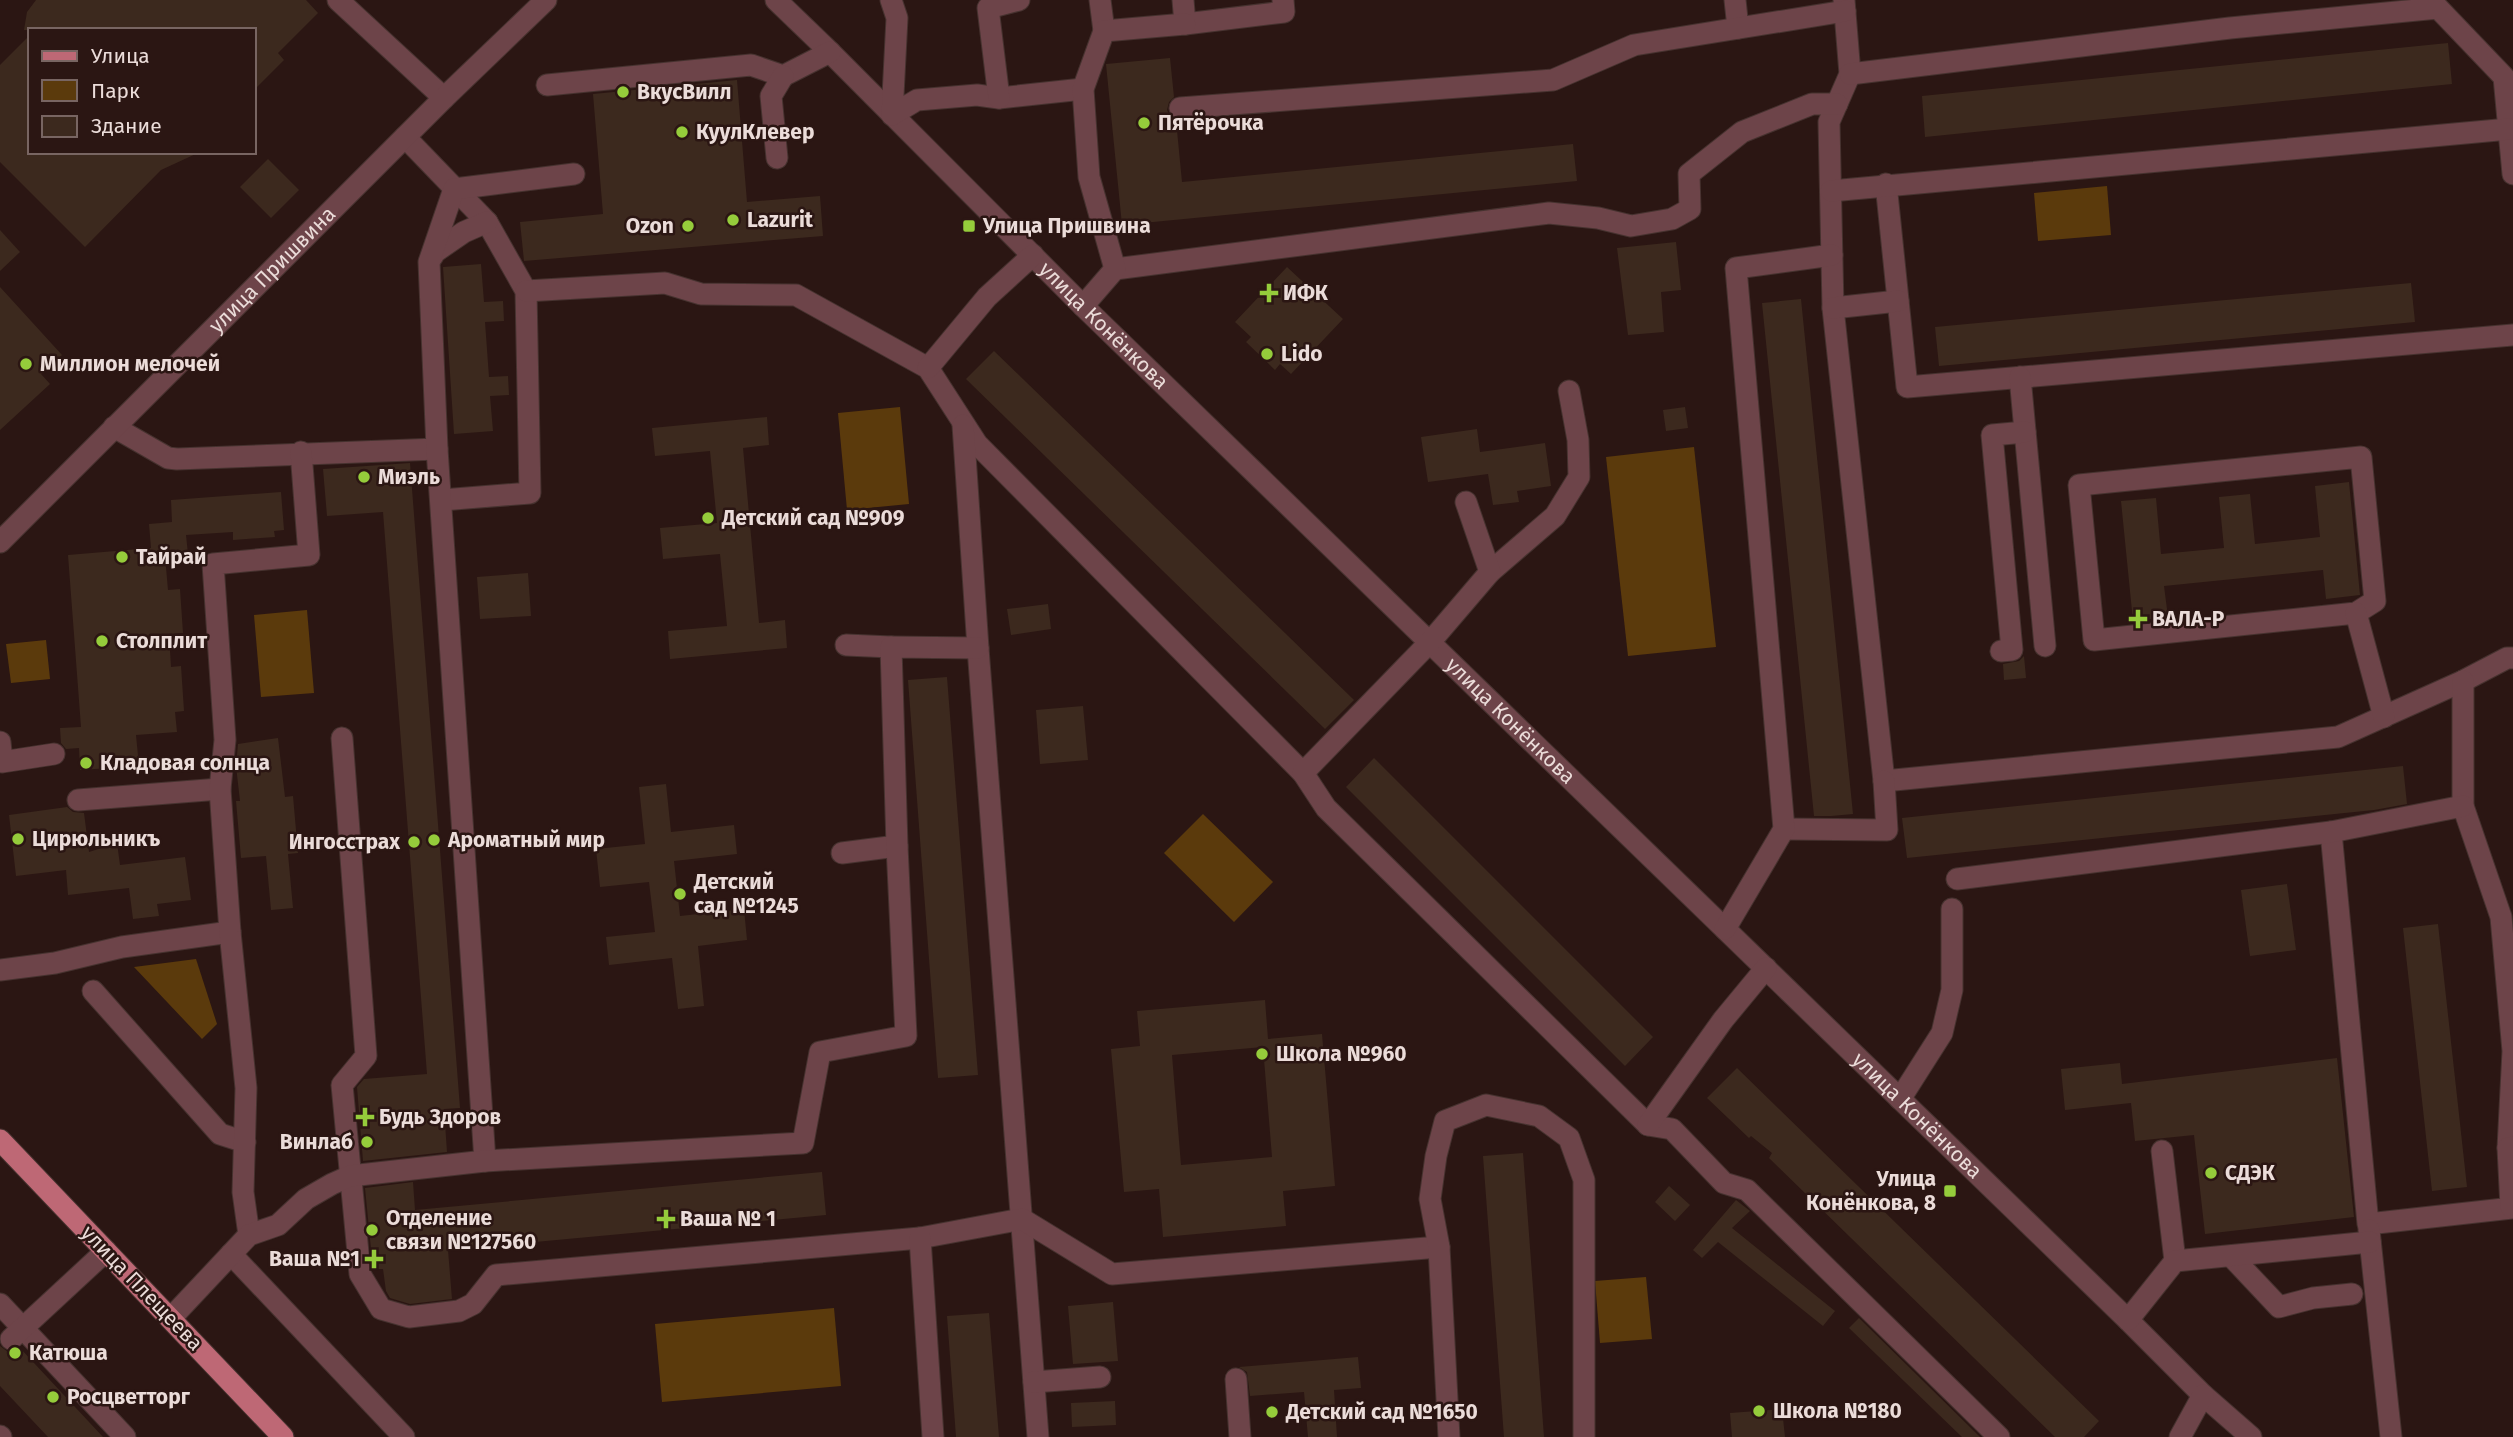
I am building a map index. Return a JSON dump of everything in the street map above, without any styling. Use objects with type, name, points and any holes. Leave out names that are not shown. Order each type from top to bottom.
[{"type":"main road","name":"улица Плещеева","points":[[0,1140],[172,1318],[282,1437]]},
{"type":"street","points":[[338,0],[444,98]]},
{"type":"street","name":"улица Пришвина","points":[[0,542],[444,98],[546,0]]},
{"type":"street","name":"улица Конёнкова","points":[[776,0],[1083,306],[1431,641],[2203,1395],[2251,1437]]},
{"type":"street","points":[[891,0],[897,18],[892,115]]},
{"type":"street","points":[[999,98],[988,8],[1019,0]]},
{"type":"street","points":[[1100,0],[1104,31],[1083,89],[1089,177],[1115,269]]},
{"type":"street","points":[[1183,0],[1185,24]]},
{"type":"street","points":[[1104,31],[1284,12],[1283,0]]},
{"type":"street","points":[[1735,0],[1738,28]]},
{"type":"street","points":[[1180,108],[1553,80],[1634,45],[1738,28],[1844,5],[1850,74],[1829,122],[1833,309],[1887,830],[1784,829]]},
{"type":"street","points":[[1850,74],[2230,28],[2438,8],[2508,76],[2513,174]]},
{"type":"street","points":[[777,158],[771,96],[783,76],[830,52]]},
{"type":"street","points":[[547,85],[751,65],[783,76]]},
{"type":"street","points":[[892,115],[916,100],[977,95],[999,98],[1083,89]]},
{"type":"street","points":[[1083,306],[1115,269],[1549,213],[1598,218],[1632,226],[1672,219],[1690,209],[1689,174],[1742,132],[1812,104],[1837,104]]},
{"type":"street","points":[[1831,191],[2509,129]]},
{"type":"street","points":[[405,137],[487,222],[526,291],[530,493],[442,500]]},
{"type":"street","points":[[454,189],[574,174]]},
{"type":"street","points":[[1886,184],[1907,387],[2513,335]]},
{"type":"street","points":[[454,189],[429,262],[437,449],[485,1161]]},
{"type":"street","points":[[429,262],[435,252],[487,222]]},
{"type":"street","points":[[928,368],[987,297],[1033,255]]},
{"type":"street","points":[[1725,929],[1784,829],[1736,268],[1832,255]]},
{"type":"street","points":[[526,291],[665,282],[701,294],[796,295],[928,368],[977,444],[1303,773],[1326,808],[1648,1125],[1672,1129],[1724,1183],[1747,1190],[1999,1437]]},
{"type":"street","points":[[1833,309],[1898,301]]},
{"type":"street","points":[[2020,377],[2045,646]]},
{"type":"street","points":[[1303,773],[1431,641],[1490,572],[1555,516],[1579,477],[1578,440],[1569,391]]},
{"type":"street","points":[[963,425],[1038,1437]]},
{"type":"street","points":[[114,427],[168,458],[437,449]]},
{"type":"street","points":[[2001,651],[2012,650],[1992,435],[2025,432]]},
{"type":"street","points":[[249,1235],[243,1192],[246,1088],[230,932],[220,789],[225,740],[213,564],[309,555],[301,452]]},
{"type":"street","points":[[2361,457],[2375,601],[2356,613],[2094,639],[2079,485],[2361,457]]},
{"type":"street","points":[[1466,502],[1490,572]]},
{"type":"street","points":[[2356,613],[2384,717]]},
{"type":"street","points":[[846,645],[978,648]]},
{"type":"street","points":[[172,1318],[249,1235],[278,1225],[306,1199],[350,1176],[485,1161],[803,1143],[820,1052],[906,1036],[891,647]]},
{"type":"street","points":[[1884,781],[2338,737],[2463,681],[2507,658],[2513,658]]},
{"type":"street","points":[[2175,1261],[2231,1256],[2512,1208],[2510,1148],[2513,1051],[2501,917],[2463,806],[2463,681]]},
{"type":"street","points":[[342,738],[366,1056],[342,1085],[360,1274],[382,1309],[409,1317],[459,1311],[473,1304],[496,1275],[920,1238],[1022,1219],[1112,1274],[1439,1247]]},
{"type":"street","points":[[0,742],[2,762],[54,754]]},
{"type":"street","points":[[78,800],[220,789]]},
{"type":"street","points":[[1956,879],[2331,832],[2463,806]]},
{"type":"street","points":[[2331,832],[2391,1437]]},
{"type":"street","points":[[842,853],[897,846]]},
{"type":"street","points":[[1900,1099],[1942,1033],[1952,990],[1952,909]]},
{"type":"street","points":[[0,970],[55,963],[122,947],[230,932]]},
{"type":"street","points":[[1648,1125],[1723,1020],[1766,968]]},
{"type":"street","points":[[93,992],[220,1134],[245,1142]]},
{"type":"street","points":[[1449,1437],[1439,1247],[1430,1199],[1436,1156],[1445,1121],[1486,1105],[1539,1116],[1569,1138],[1584,1180],[1584,1437]]},
{"type":"street","points":[[2128,1320],[2175,1261],[2162,1151]]},
{"type":"street","points":[[920,1238],[933,1437]]},
{"type":"street","points":[[17,1334],[106,1251]]},
{"type":"street","points":[[231,1254],[404,1437]]},
{"type":"street","points":[[2231,1256],[2279,1307],[2313,1297],[2352,1294]]},
{"type":"street","points":[[0,1304],[17,1334],[125,1437]]},
{"type":"street","points":[[1034,1382],[1100,1377]]},
{"type":"street","points":[[1236,1379],[1240,1437]]},
{"type":"street","points":[[2180,1437],[2203,1395]]},
{"type":"green space","points":[[2107,186],[2111,235],[2038,241],[2034,193]]},
{"type":"green space","points":[[900,407],[909,504],[847,510],[838,413]]},
{"type":"green space","points":[[1694,447],[1716,647],[1628,656],[1606,457]]},
{"type":"green space","points":[[307,610],[314,693],[261,697],[254,615]]},
{"type":"green space","points":[[46,640],[50,679],[11,683],[6,644]]},
{"type":"green space","points":[[1203,814],[1273,882],[1234,922],[1164,853]]},
{"type":"green space","points":[[196,959],[217,1024],[202,1039],[134,967]]},
{"type":"green space","points":[[1646,1277],[1652,1339],[1600,1343],[1595,1281]]},
{"type":"green space","points":[[834,1308],[841,1386],[662,1402],[655,1324]]},
{"type":"building","points":[[36,0],[306,0],[318,13],[278,53],[284,60],[256,88],[256,28],[24,30],[27,12]]},
{"type":"building","points":[[28,37],[28,154],[196,154],[161,170],[85,247],[0,162],[0,65]]},
{"type":"building","points":[[2448,43],[2452,84],[1925,137],[1922,96]]},
{"type":"building","points":[[1170,58],[1174,97],[1167,110],[1176,120],[1182,182],[1573,144],[1577,181],[1122,225],[1106,64]]},
{"type":"building","points":[[737,80],[747,202],[820,196],[823,236],[524,261],[520,222],[603,214],[593,94]]},
{"type":"building","points":[[268,159],[299,190],[271,218],[240,187]]},
{"type":"building","points":[[0,230],[20,252],[0,271]]},
{"type":"building","points":[[1676,242],[1681,290],[1661,292],[1664,332],[1628,335],[1617,248]]},
{"type":"building","points":[[481,264],[484,302],[503,301],[504,321],[485,322],[489,377],[508,376],[509,395],[490,396],[493,431],[454,434],[443,267]]},
{"type":"building","points":[[1287,267],[1343,319],[1291,374],[1280,364],[1275,370],[1246,342],[1251,337],[1235,322]]},
{"type":"building","points":[[2411,283],[2415,322],[1939,366],[1935,327]]},
{"type":"building","name":"Миллион мелочей","points":[[0,287],[62,355],[41,374],[50,384],[0,430]]},
{"type":"building","points":[[1801,299],[1853,814],[1831,816],[1814,816],[1762,303]]},
{"type":"building","points":[[994,351],[1354,700],[1325,729],[966,379]]},
{"type":"building","points":[[1685,407],[1688,428],[1666,431],[1663,410]]},
{"type":"building","points":[[767,417],[769,445],[743,448],[759,623],[785,620],[787,648],[670,659],[668,631],[727,626],[720,554],[663,559],[660,528],[717,523],[710,451],[655,456],[652,428]]},
{"type":"building","points":[[1477,429],[1480,452],[1545,443],[1551,486],[1517,491],[1519,502],[1493,505],[1488,474],[1428,482],[1421,437]]},
{"type":"building","points":[[410,463],[460,1108],[444,1109],[447,1152],[363,1161],[357,1087],[364,1079],[427,1074],[383,512],[327,516],[323,469]]},
{"type":"building","points":[[2349,482],[2360,595],[2326,599],[2323,570],[2164,586],[2168,617],[2133,621],[2121,501],[2156,498],[2161,554],[2224,548],[2219,497],[2250,494],[2255,544],[2320,537],[2315,486]]},
{"type":"building","points":[[281,492],[284,530],[274,531],[275,537],[233,540],[233,532],[186,535],[188,554],[165,556],[168,590],[180,589],[183,633],[169,634],[171,667],[181,666],[184,711],[175,712],[177,732],[136,735],[139,766],[80,770],[79,748],[66,749],[61,743],[60,728],[81,727],[68,555],[151,548],[149,524],[172,522],[171,500]]},
{"type":"building","points":[[528,573],[531,616],[480,619],[477,577]]},
{"type":"building","points":[[1048,604],[1051,629],[1011,635],[1007,609]]},
{"type":"building","points":[[2024,656],[2026,678],[2004,680],[2003,664],[2019,661]]},
{"type":"building","points":[[947,677],[978,1075],[938,1078],[908,680]]},
{"type":"building","points":[[1083,706],[1088,760],[1040,764],[1036,710]]},
{"type":"building","points":[[278,738],[285,797],[293,796],[298,853],[288,854],[293,908],[271,910],[266,856],[241,858],[236,766],[238,744]]},
{"type":"building","points":[[1374,758],[1653,1037],[1625,1066],[1346,787]]},
{"type":"building","points":[[2403,766],[2407,804],[2374,810],[1907,858],[1902,818]]},
{"type":"building","points":[[666,784],[671,832],[734,825],[737,854],[674,861],[680,916],[744,909],[747,940],[698,946],[704,1006],[678,1009],[672,958],[609,965],[606,937],[655,932],[649,882],[600,887],[596,849],[645,844],[639,787]]},
{"type":"building","points":[[67,807],[73,812],[84,813],[89,852],[117,843],[120,865],[185,857],[191,900],[157,904],[159,916],[133,919],[129,888],[68,895],[66,870],[16,876],[9,815]]},
{"type":"building","points":[[2287,884],[2296,950],[2250,956],[2241,890]]},
{"type":"building","points":[[2438,924],[2467,1187],[2432,1191],[2403,928]]},
{"type":"building","points":[[1265,1000],[1268,1039],[1322,1034],[1335,1186],[1283,1191],[1286,1226],[1163,1237],[1159,1189],[1124,1192],[1111,1049],[1140,1046],[1137,1011]],"holes":[[[1263,1047],[1272,1157],[1181,1165],[1172,1055]]]},
{"type":"building","points":[[2337,1058],[2354,1217],[2205,1234],[2194,1135],[2135,1141],[2131,1103],[2065,1110],[2061,1069],[2120,1063],[2122,1084]]},
{"type":"building","points":[[1737,1068],[2099,1421],[2084,1437],[2055,1437],[1769,1158],[1772,1153],[1751,1136],[1749,1138],[1707,1098]]},
{"type":"building","points":[[1523,1153],[1544,1437],[1504,1437],[1483,1156]]},
{"type":"building","points":[[822,1172],[826,1215],[448,1250],[452,1299],[410,1304],[390,1298],[386,1291],[383,1269],[373,1269],[365,1188],[413,1182],[415,1210]]},
{"type":"building","points":[[1669,1186],[1690,1205],[1675,1221],[1655,1202]]},
{"type":"building","points":[[1736,1200],[1750,1211],[1732,1228],[1835,1311],[1823,1326],[1718,1242],[1702,1258],[1693,1250]]},
{"type":"building","points":[[1113,1302],[1118,1361],[1073,1364],[1068,1306]]},
{"type":"building","points":[[989,1313],[999,1437],[956,1437],[947,1316]]},
{"type":"building","points":[[1859,1318],[1980,1437],[1962,1437],[1849,1328]]},
{"type":"building","points":[[0,1346],[8,1352],[20,1348],[103,1437],[48,1437],[0,1386]]},
{"type":"building","points":[[1358,1357],[1361,1388],[1334,1390],[1337,1437],[1308,1437],[1304,1392],[1250,1396],[1247,1372],[1239,1367]]},
{"type":"building","points":[[1115,1401],[1116,1425],[1072,1427],[1071,1403]]},
{"type":"building","points":[[1782,1409],[1785,1437],[1732,1437],[1730,1413]]},
{"type":"place","name":"ВкусВилл","points":[[623,92]]},
{"type":"place","name":"Пятёрочка","points":[[1144,123]]},
{"type":"place","name":"КуулКлевер","points":[[682,132]]},
{"type":"place","name":"Lazurit","points":[[733,220]]},
{"type":"place","name":"Ozon","points":[[688,226]]},
{"type":"place","name":"Улица Пришвина","points":[[969,226]]},
{"type":"place","name":"ИФК","points":[[1269,293]]},
{"type":"place","name":"Lido","points":[[1267,354]]},
{"type":"place","name":"Миллион мелочей","points":[[26,364]]},
{"type":"place","name":"Миэль","points":[[364,477]]},
{"type":"place","name":"Детский сад №909","points":[[708,518]]},
{"type":"place","name":"Тайрай","points":[[122,557]]},
{"type":"place","name":"ВАЛА-Р","points":[[2138,619]]},
{"type":"place","name":"Столплит","points":[[102,641]]},
{"type":"place","name":"Кладовая солнца","points":[[86,763]]},
{"type":"place","name":"Цирюльникъ","points":[[18,839]]},
{"type":"place","name":"Ароматный мир","points":[[434,840]]},
{"type":"place","name":"Ингосстрах","points":[[414,842]]},
{"type":"place","name":"Детский сад №1245","points":[[680,894]]},
{"type":"place","name":"Школа №960","points":[[1262,1054]]},
{"type":"place","name":"Будь Здоров","points":[[365,1117]]},
{"type":"place","name":"Винлаб","points":[[367,1142]]},
{"type":"place","name":"СДЭК","points":[[2211,1173]]},
{"type":"place","name":"Улица Конёнкова, 8","points":[[1950,1191]]},
{"type":"place","name":"Ваша № 1","points":[[666,1219]]},
{"type":"place","name":"Отделение связи №127560","points":[[372,1230]]},
{"type":"place","name":"Ваша №1","points":[[374,1259]]},
{"type":"place","name":"Катюша","points":[[15,1353]]},
{"type":"place","name":"Росцветторг","points":[[53,1397]]},
{"type":"place","name":"Школа №180","points":[[1759,1411]]},
{"type":"place","name":"Детский сад №1650","points":[[1272,1412]]}]
